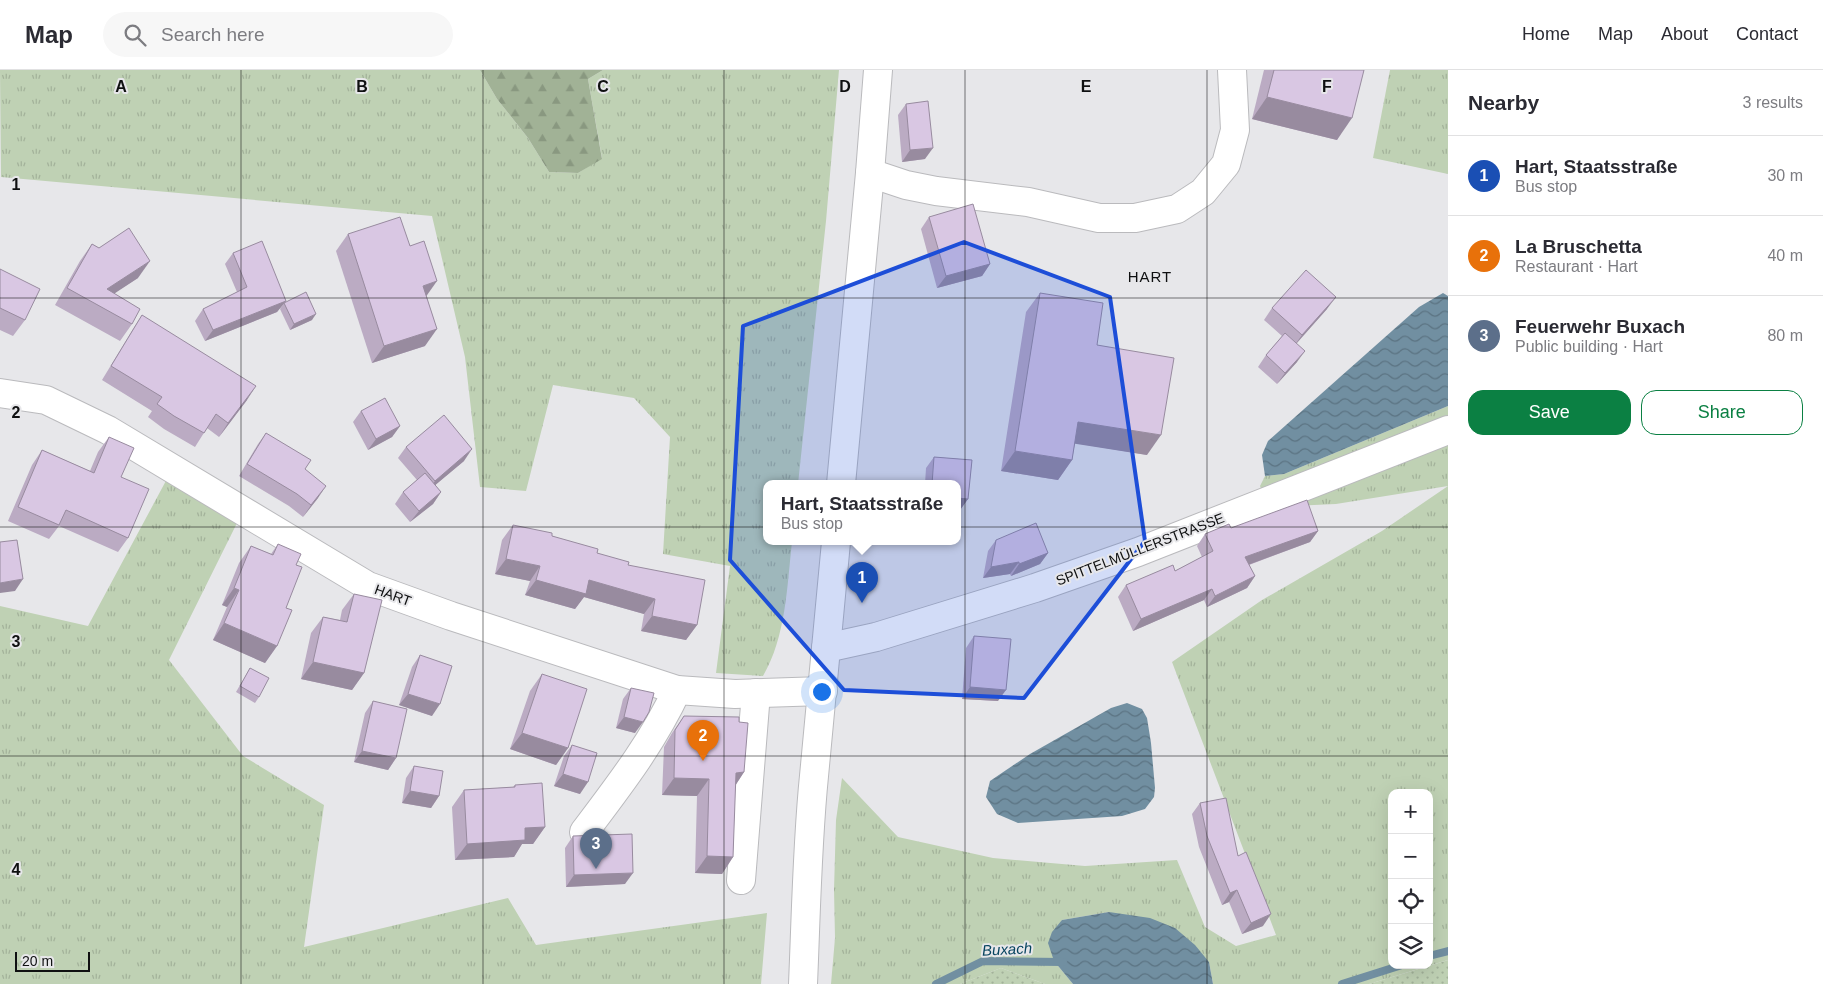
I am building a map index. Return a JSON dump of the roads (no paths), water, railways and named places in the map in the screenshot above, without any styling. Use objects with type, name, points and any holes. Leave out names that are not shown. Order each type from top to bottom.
[{"type":"street","points":[[841,480],[878,70]]},
{"type":"street","points":[[870,173],[936,191],[1028,202],[1098,218],[1134,218],[1177,210],[1203,192],[1226,164],[1235,130],[1232,79],[1210,70]]},
{"type":"street","name":"HART","points":[[0,393],[46,400],[108,430],[368,586],[460,619],[677,690],[735,694],[823,691]]},
{"type":"street","name":"SPITTELMÜLLERSTRASSE","points":[[826,648],[876,637],[1035,588],[1138,552],[1448,430]]},
{"type":"street","points":[[803,984],[814,777],[836,545]]},
{"type":"street","points":[[584,832],[628,774],[664,718],[677,690]]},
{"type":"street","points":[[741,880],[756,693]]},
{"type":"water","points":[[1443,293],[1448,296],[1448,406],[1284,474],[1265,476],[1262,455],[1268,441],[1419,307]]},
{"type":"water","points":[[1127,703],[1142,709],[1147,718],[1155,788],[1154,797],[1145,809],[1122,816],[1018,823],[997,814],[986,797],[990,781],[1030,754],[1111,708]]},
{"type":"water","points":[[1109,912],[1150,918],[1175,928],[1195,945],[1209,962],[1213,984],[1073,984],[1054,961],[1048,943],[1052,932],[1062,920]]},
{"type":"waterway","name":"Buxach","points":[[1433,955],[1448,951]]},
{"type":"waterway","name":"Buxach","points":[[936,984],[983,961],[1063,962]]},
{"type":"waterway","name":"Buxach","points":[[1342,984],[1389,969]]},
{"type":"place","name":"Hart, Staatsstraße","points":[[862,603]]},
{"type":"place","name":"La Bruschetta","points":[[703,761]]},
{"type":"place","name":"Feuerwehr Buxach","points":[[596,869]]},
{"type":"district","name":"HART","points":[[1150,276]]}]
